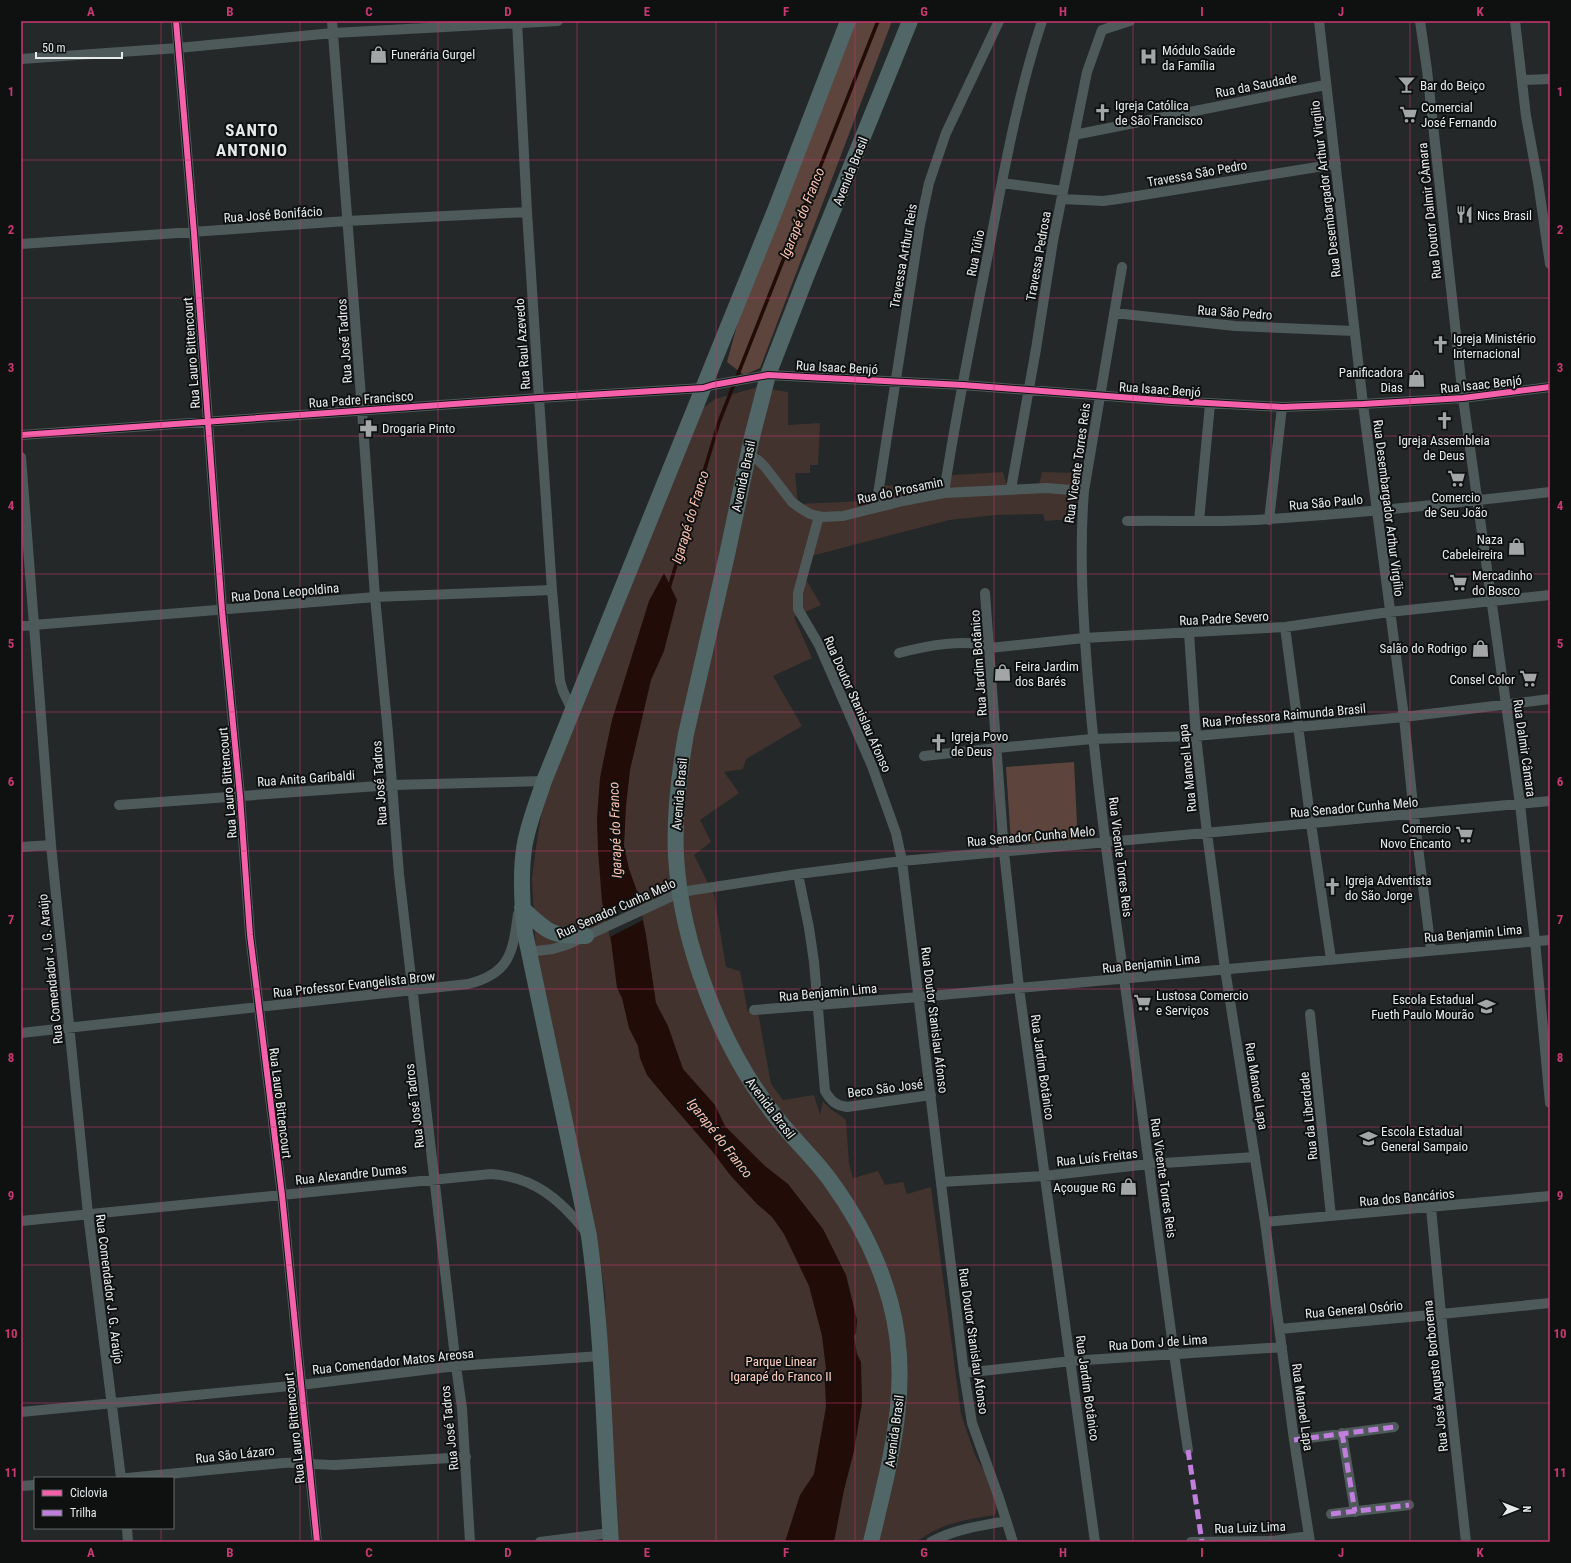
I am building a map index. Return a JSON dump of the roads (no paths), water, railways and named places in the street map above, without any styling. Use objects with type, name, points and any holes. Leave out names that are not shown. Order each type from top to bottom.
[{"type":"highway","points":[[610,1537],[605,1416],[595,1278],[589,1236],[528,952],[522,908],[521,882],[524,848],[532,817],[544,781],[572,710],[708,387],[848,21]]},
{"type":"highway","name":"Avenida Brasil","points":[[871,1542],[898,1422],[900,1384],[899,1345],[890,1302],[875,1256],[857,1220],[830,1179],[776,1117],[743,1071],[722,1028],[701,977],[690,936],[676,858],[676,810],[680,764],[686,734],[724,567],[763,376],[806,278],[910,21]]},
{"type":"highway","points":[[522,908],[542,926],[561,936],[589,934]]},
{"type":"street","name":"Rua Lauro Bittencourt","points":[[176,21],[194,233],[222,610],[240,796],[246,890],[258,1007],[282,1195],[317,1542]]},
{"type":"street","name":"Rua José Tadros","points":[[332,21],[362,410],[374,597],[399,874],[462,1408],[470,1542]]},
{"type":"street","points":[[21,59],[178,48],[333,33],[558,21]]},
{"type":"street","name":"Travessa Arthur Reis","points":[[876,507],[920,225],[929,183],[946,133],[999,21]]},
{"type":"street","name":"Rua Túlio","points":[[944,493],[962,384],[1002,183],[1016,119],[1042,21]]},
{"type":"street","points":[[1100,26],[1130,21]]},
{"type":"street","name":"Rua Desembargador Arthur Virgílio","points":[[1319,21],[1354,331],[1389,612],[1404,717],[1414,814],[1431,950]]},
{"type":"street","name":"Rua Doutor Dalmir CÂmara","points":[[1420,21],[1427,70],[1463,398]]},
{"type":"street","points":[[1515,21],[1522,80],[1550,264]]},
{"type":"street","name":"Rua Raul Azevedo","points":[[517,22],[527,212],[552,590],[560,681],[572,710]]},
{"type":"street","name":"Travessa Pedrosa","points":[[1011,489],[1045,285],[1062,195],[1087,72],[1100,26]]},
{"type":"street","points":[[1522,80],[1550,79]]},
{"type":"street","name":"Rua da Saudade","points":[[1074,135],[1326,85]]},
{"type":"street","name":"Travessa São Pedro","points":[[1002,183],[1062,195],[1103,201],[1336,164]]},
{"type":"street","name":"Rua José Bonifácio","points":[[21,244],[348,221],[527,212]]},
{"type":"street","name":"Rua Vicente Torres Reis","points":[[1122,267],[1084,491],[1081,526],[1084,638],[1092,739],[1104,843],[1124,978],[1188,1450]]},
{"type":"street","name":"Rua São Pedro","points":[[1114,313],[1235,326],[1354,331]]},
{"type":"street","name":"Rua Isaac Benjó","points":[[708,387],[763,376],[962,384],[1028,391],[1210,404],[1282,407],[1463,398],[1550,387]]},
{"type":"street","name":"Rua Padre Francisco","points":[[21,435],[708,387]]},
{"type":"street","name":"Rua Dalmir Câmara","points":[[1463,398],[1520,804],[1547,1042],[1550,1103]]},
{"type":"street","points":[[1199,522],[1210,404]]},
{"type":"street","points":[[1268,520],[1282,407]]},
{"type":"street","name":"Rua do Prosamin","points":[[748,455],[758,460],[765,466],[792,502],[810,514],[830,518],[944,493],[1046,488],[1084,491]]},
{"type":"street","name":"Rua Comendador J. G. Araújo","points":[[21,457],[51,845],[88,1214],[121,1477]]},
{"type":"street","name":"Rua São Paulo","points":[[1127,521],[1199,522],[1268,520],[1550,492]]},
{"type":"street","name":"Rua Doutor Stanislau Afonso","points":[[819,516],[798,593],[798,609],[819,645],[872,766],[896,833],[902,861],[964,1373],[972,1423],[1013,1542]]},
{"type":"street","name":"Rua Dona Leopoldina","points":[[21,626],[374,597],[552,590]]},
{"type":"street","name":"Rua Jardim Botânico","points":[[985,592],[1004,852],[1019,988],[1095,1542]]},
{"type":"street","name":"Rua Padre Severo","points":[[899,654],[923,647],[979,644],[990,648],[1084,638],[1286,627],[1389,612],[1491,600],[1550,595]]},
{"type":"street","points":[[1286,627],[1311,824],[1331,959]]},
{"type":"street","name":"Rua Manoel Lapa","points":[[1188,633],[1196,736],[1207,834],[1225,968],[1265,1222],[1294,1440],[1310,1539]]},
{"type":"street","name":"Rua Professora Raimunda Brasil","points":[[924,756],[1092,739],[1196,736],[1298,727],[1404,717],[1550,699]]},
{"type":"street","name":"Rua Anita Garibaldi","points":[[119,805],[392,785],[544,781]]},
{"type":"street","name":"Rua Senador Cunha Melo","points":[[528,952],[561,947],[681,892],[798,874],[902,861],[1207,834],[1550,801]]},
{"type":"street","points":[[21,847],[51,845]]},
{"type":"street","points":[[798,874],[809,928],[818,1006]]},
{"type":"street","name":"Rua Professor Evangelista Brow","points":[[21,1033],[480,982],[500,969],[507,961],[515,938],[521,882]]},
{"type":"street","name":"Rua Benjamin Lima","points":[[754,1010],[919,998],[1225,968],[1550,940]]},
{"type":"street","name":"Beco São José","points":[[818,1006],[825,1091],[832,1102],[839,1106],[847,1107],[931,1095]]},
{"type":"street","name":"Rua da Liberdade","points":[[1310,1014],[1331,1216]]},
{"type":"street","name":"Rua Luís Freitas","points":[[941,1182],[1044,1176],[1149,1164],[1255,1157]]},
{"type":"street","name":"Rua Alexandre Dumas","points":[[21,1221],[435,1178],[491,1174],[507,1175],[524,1180],[548,1193],[574,1217],[589,1236]]},
{"type":"street","name":"Rua dos Bancários","points":[[1265,1222],[1550,1196]]},
{"type":"street","name":"Rua José Augusto Borborema","points":[[1431,1208],[1466,1542]]},
{"type":"street","name":"Rua General Osório","points":[[1280,1329],[1550,1303]]},
{"type":"street","name":"Rua Dom J de Lima","points":[[964,1373],[1071,1361],[1282,1347]]},
{"type":"street","name":"Rua Comendador Matos Areosa","points":[[21,1412],[301,1384],[456,1366],[600,1356]]},
{"type":"street","points":[[1294,1440],[1394,1427]]},
{"type":"street","points":[[1342,1433],[1355,1512]]},
{"type":"street","name":"Rua São Lázaro","points":[[137,1477],[283,1463],[300,1462],[309,1464],[334,1465],[466,1457]]},
{"type":"street","points":[[21,1486],[34,1485]]},
{"type":"street","points":[[1331,1514],[1409,1505]]},
{"type":"street","points":[[931,1542],[946,1534],[962,1529],[1006,1520]]},
{"type":"street","points":[[127,1529],[128,1542]]},
{"type":"street","points":[[540,1542],[610,1537]]},
{"type":"street","name":"Rua Luiz Lima","points":[[1191,1542],[1310,1539]]},
{"type":"water","points":[[664,573],[677,600],[664,651],[651,680],[630,770],[624,846],[629,869],[637,891],[646,935],[656,1003],[668,1026],[683,1069],[715,1105],[725,1126],[765,1166],[788,1184],[823,1229],[846,1275],[857,1320],[856,1333],[854,1336],[857,1354],[861,1362],[862,1403],[854,1451],[844,1490],[834,1542],[785,1542],[800,1495],[814,1474],[826,1407],[826,1369],[822,1336],[809,1286],[784,1234],[772,1217],[757,1204],[730,1175],[712,1151],[647,1075],[640,1058],[638,1046],[629,1028],[622,998],[617,988],[611,941],[602,902],[597,818],[600,778],[612,720],[649,601]]},
{"type":"waterway","name":"Igarapé do Franco","points":[[669,588],[719,422],[878,21]]},
{"type":"place","name":"Funerária Gurgel","points":[[378,54]]},
{"type":"place","name":"Módulo Saúde da Família","points":[[1149,57]]},
{"type":"place","name":"Bar do Beiço","points":[[1407,85]]},
{"type":"place","name":"Igreja Católica de São Francisco","points":[[1102,112]]},
{"type":"place","name":"Comercial José Fernando","points":[[1408,114]]},
{"type":"place","name":"Nics Brasil","points":[[1464,215]]},
{"type":"place","name":"Igreja Ministério Internacional","points":[[1440,345]]},
{"type":"place","name":"Panificadora Dias","points":[[1416,379]]},
{"type":"place","name":"Igreja Assembleia de Deus","points":[[1444,421]]},
{"type":"place","name":"Drogaria Pinto","points":[[369,428]]},
{"type":"place","name":"Comercio de Seu João","points":[[1456,478]]},
{"type":"place","name":"Naza Cabeleireira","points":[[1516,546]]},
{"type":"place","name":"Mercadinho do Bosco","points":[[1459,582]]},
{"type":"place","name":"Salão do Rodrigo","points":[[1480,648]]},
{"type":"place","name":"Feira Jardim dos Barés","points":[[1002,673]]},
{"type":"place","name":"Consel Color","points":[[1528,679]]},
{"type":"place","name":"Igreja Povo de Deus","points":[[938,743]]},
{"type":"place","name":"Comercio Novo Encanto","points":[[1464,835]]},
{"type":"place","name":"Igreja Adventista do São Jorge","points":[[1332,887]]},
{"type":"place","name":"Lustosa Comercio e Serviços","points":[[1143,1002]]},
{"type":"place","name":"Escola Estadual Fueth Paulo Mourão","points":[[1487,1006]]},
{"type":"place","name":"Escola Estadual General Sampaio","points":[[1368,1138]]},
{"type":"place","name":"Açougue RG","points":[[1129,1187]]},
{"type":"district","name":"SANTO ANTONIO","points":[[252,140]]},
{"type":"park label","name":"Parque Linear Igarapé do Franco II","points":[[781,1368]]}]
